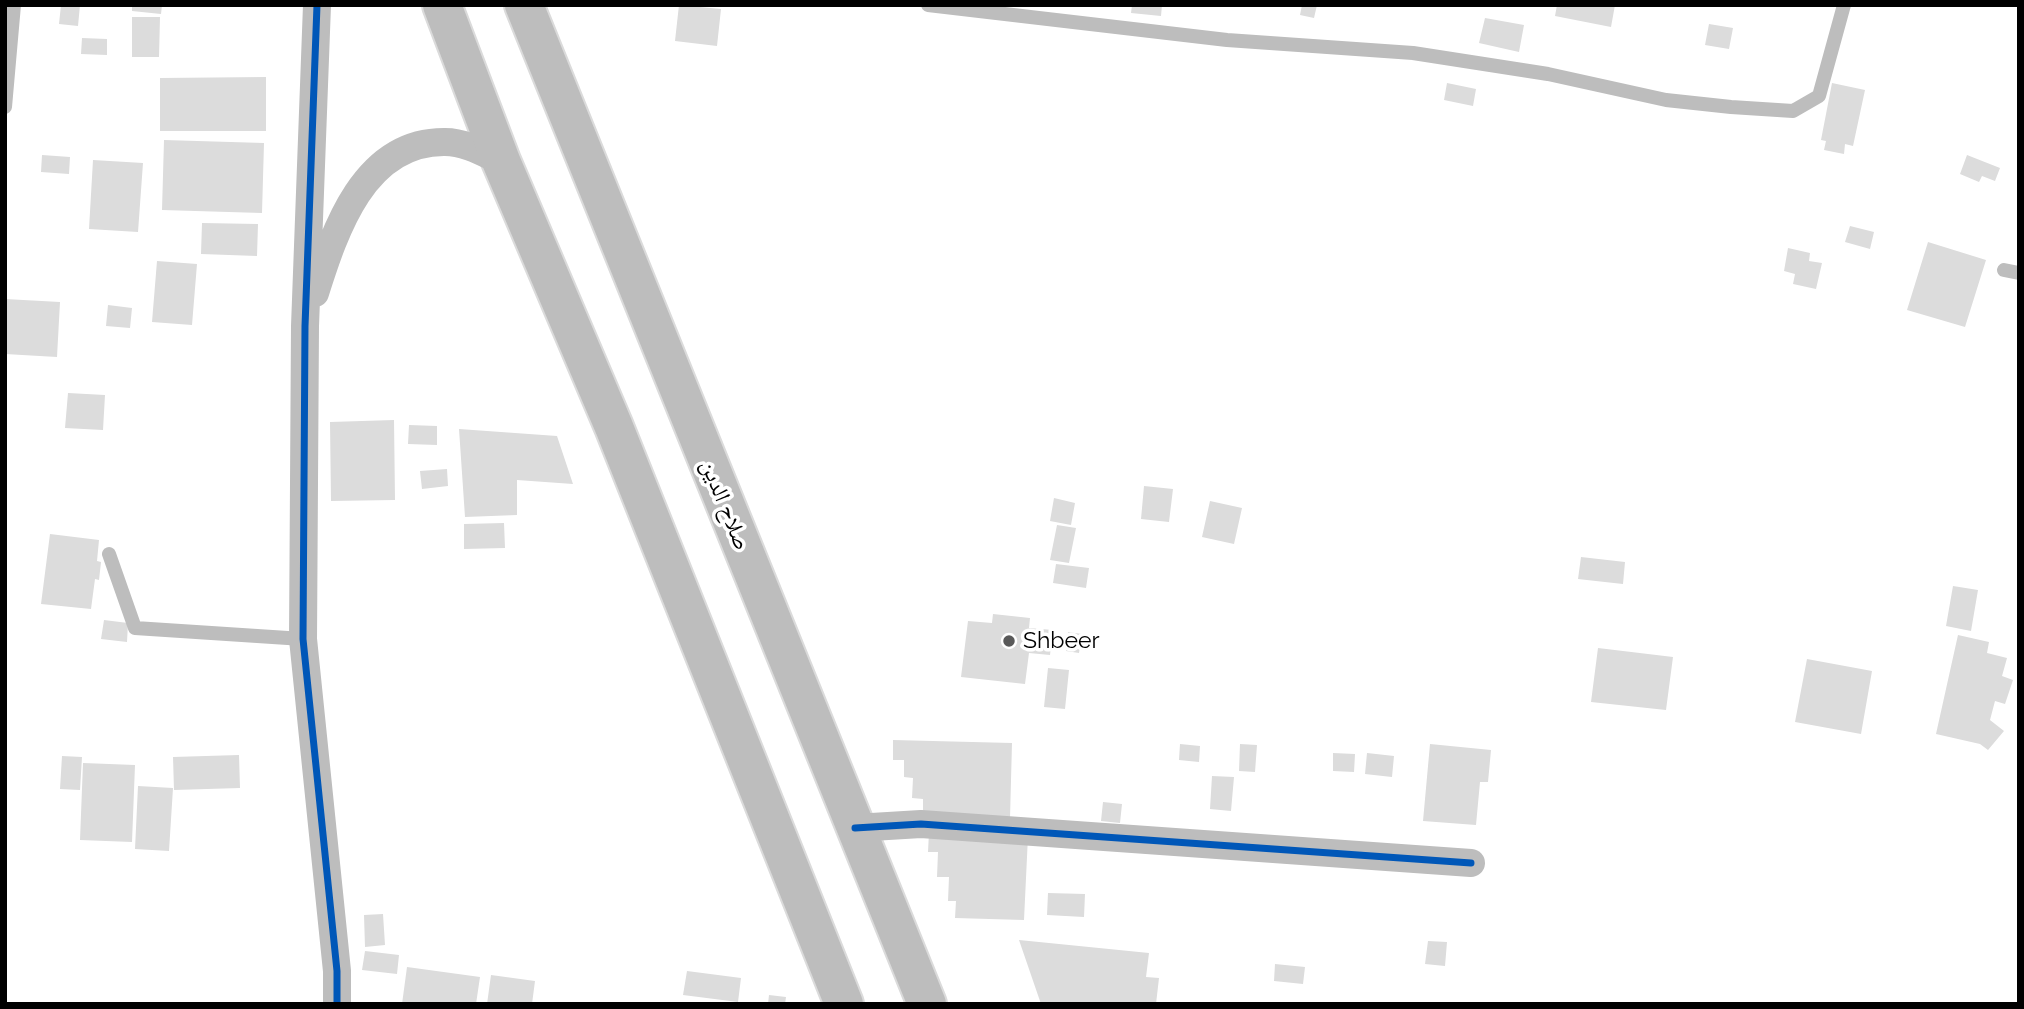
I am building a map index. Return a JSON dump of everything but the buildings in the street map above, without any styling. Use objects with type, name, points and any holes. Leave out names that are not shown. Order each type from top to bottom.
[{"type":"highway","points":[[442,5],[501,161],[619,440],[844,1004]]},
{"type":"highway","name":"صلاح الدين","points":[[524,5],[928,1004]]},
{"type":"street","points":[[317,5],[305,326],[303,639],[337,971],[337,1004]]},
{"type":"street","points":[[305,326],[342,218],[359,189],[379,167],[400,152],[418,145],[447,142],[469,146],[501,161]]},
{"type":"street","points":[[855,828],[921,824],[1471,863]]},
{"type":"lane","points":[[5,107],[14,5]]},
{"type":"lane","points":[[928,5],[1227,40],[1413,53],[1548,74],[1666,100],[1773,111],[1793,111],[1819,96],[1844,5]]},
{"type":"lane","points":[[2004,270],[2019,273]]},
{"type":"lane","points":[[109,554],[135,628],[303,639]]},
{"type":"cycle path","points":[[317,5],[305,326],[303,639],[337,971],[337,1004]]},
{"type":"cycle path","points":[[855,828],[921,824],[1471,863]]},
{"type":"place","name":"Shbeer","points":[[1009,641]]}]
